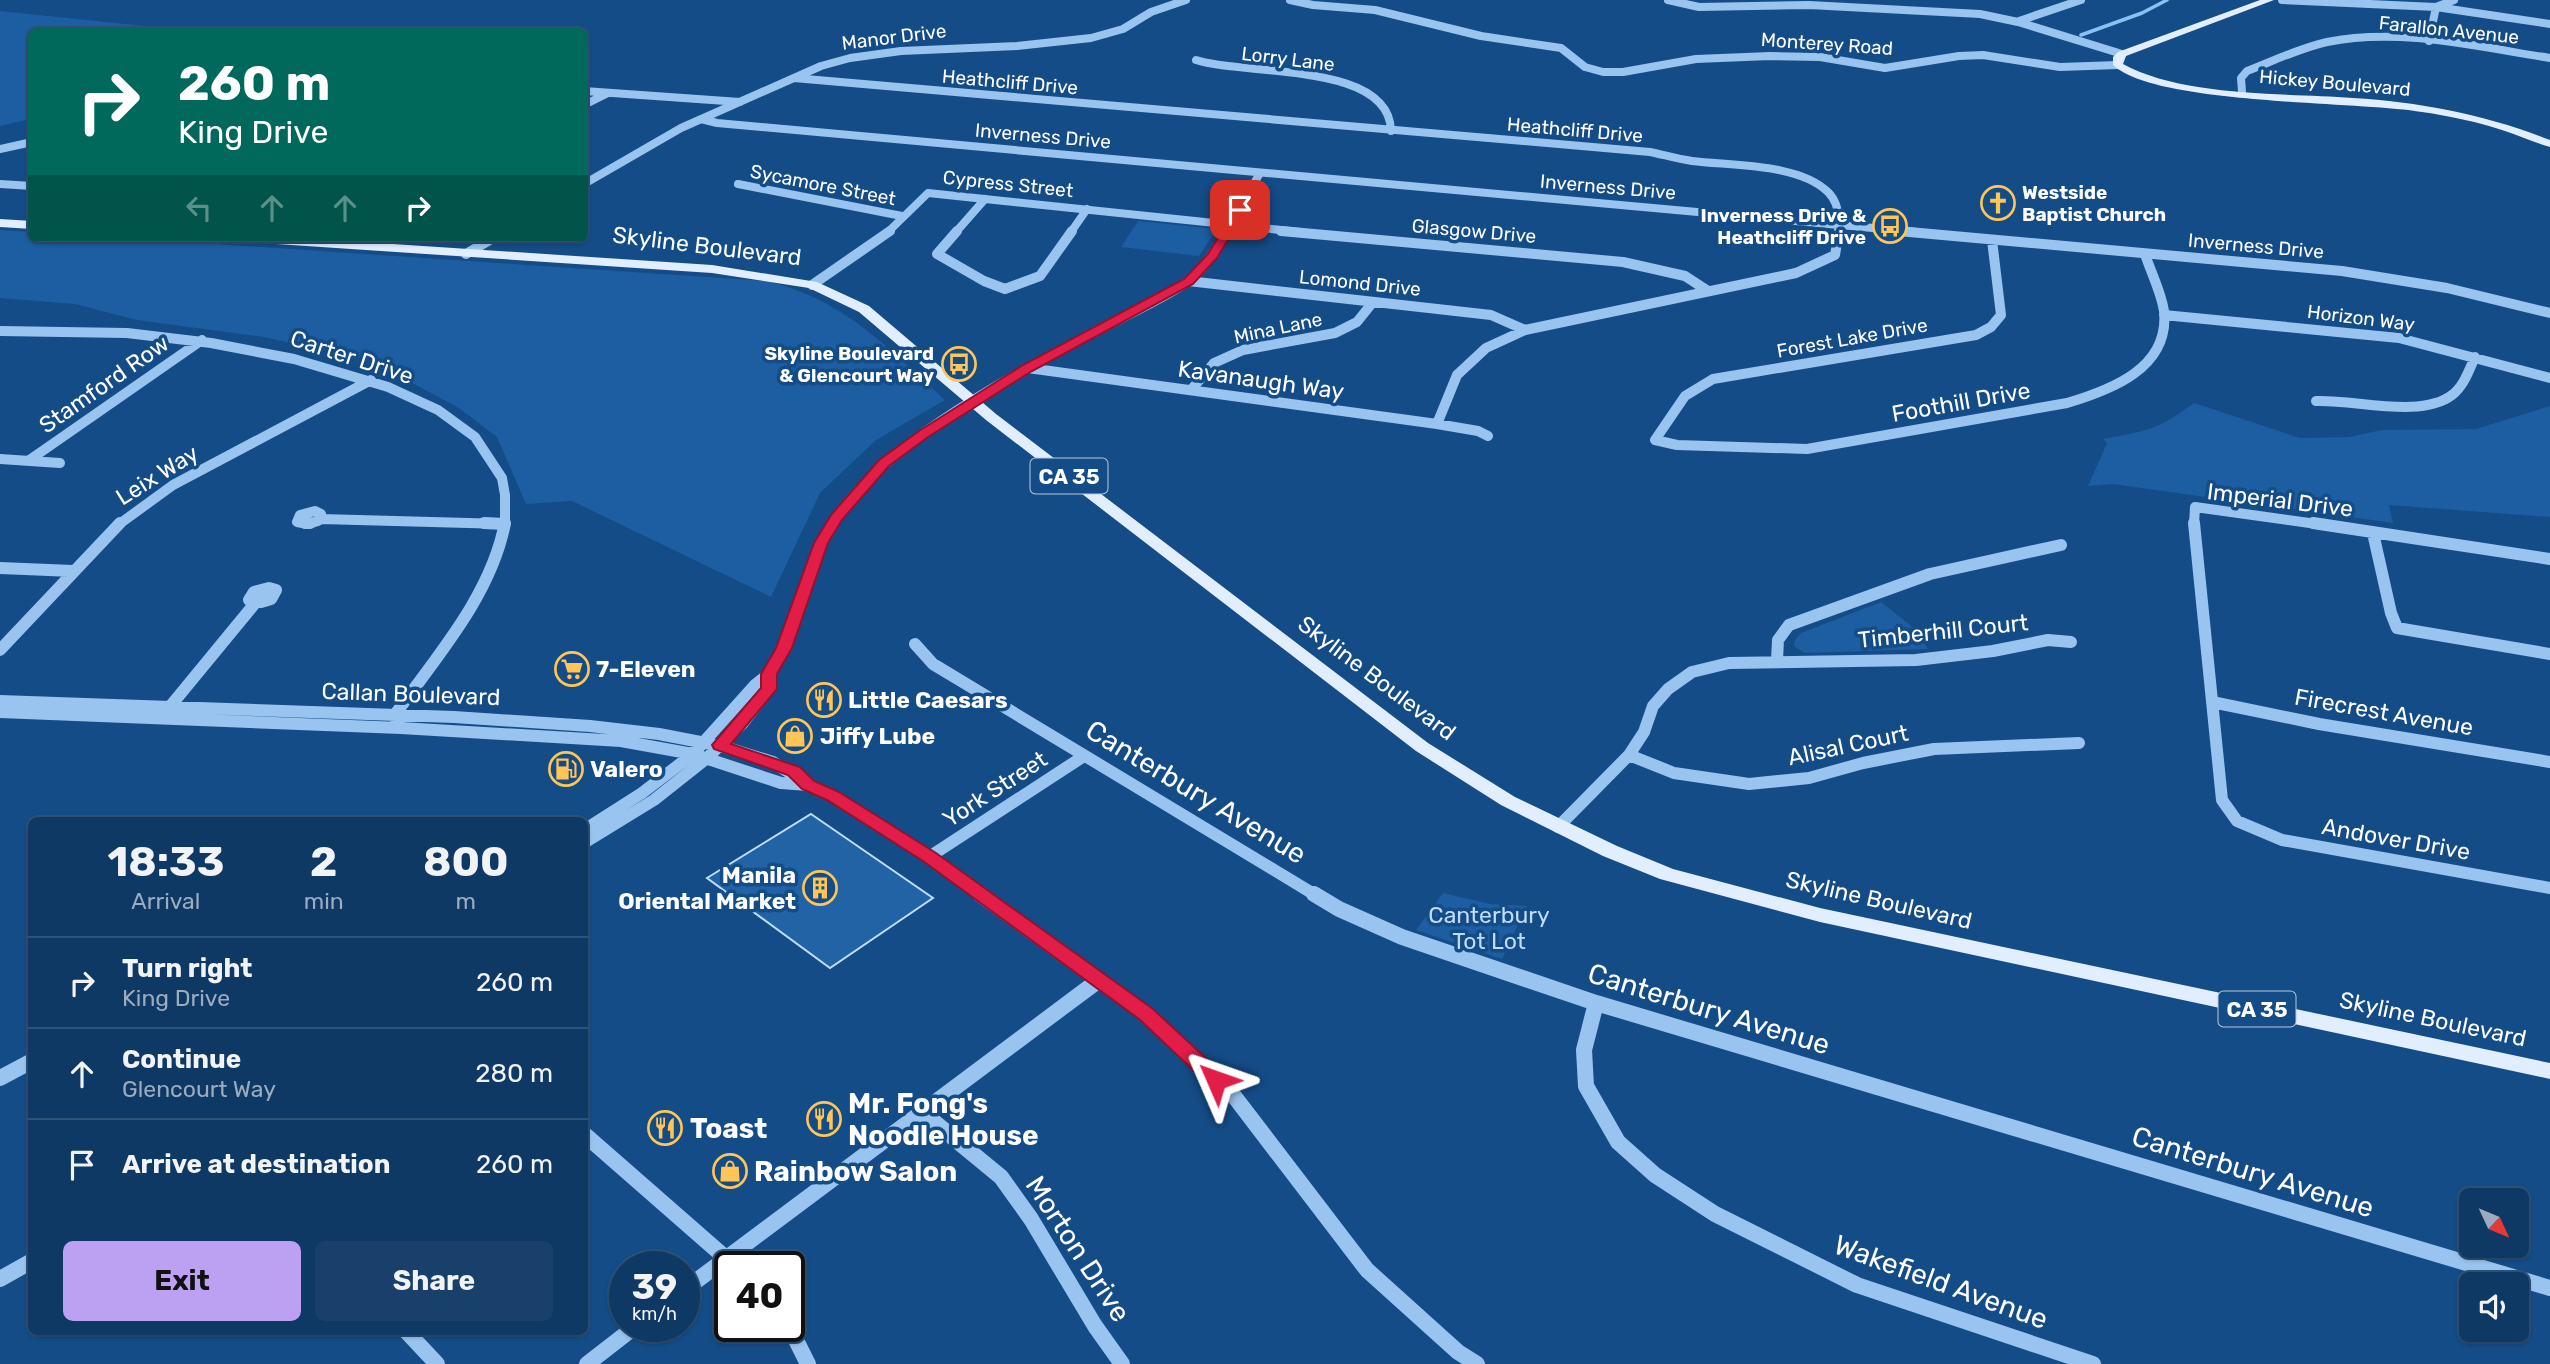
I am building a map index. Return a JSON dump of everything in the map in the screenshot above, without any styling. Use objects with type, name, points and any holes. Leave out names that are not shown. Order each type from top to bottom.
[{"type":"main road","name":"Monterey Road","points":[[2120,60],[2269,0]]},
{"type":"main road","name":"Hickey Boulevard","points":[[2120,60],[2129,73],[2163,84],[2422,109],[2487,123],[2550,144]]},
{"type":"main road","points":[[0,223],[28,225]]},
{"type":"main road","name":"Skyline Boulevard","points":[[300,242],[466,254],[563,257],[712,269],[812,285],[864,309],[973,403],[1422,747],[1461,773],[1558,827],[1667,874],[1794,908],[2550,1071]]},
{"type":"street","name":"Manor Drive","points":[[588,182],[701,118],[744,103],[828,64],[865,55],[921,49],[1034,45],[1091,38],[1124,29],[1151,12],[1186,0]]},
{"type":"street","name":"Monterey Road","points":[[1291,0],[1313,5],[1375,10],[1481,36],[1561,48],[1585,67],[1603,72],[1623,72],[1696,59],[1770,56],[1820,57],[1885,68],[1959,56],[1983,55],[2060,67],[2120,60]]},
{"type":"street","points":[[1668,0],[1699,7],[1809,5],[1927,9],[1980,14],[2018,22],[2120,60]]},
{"type":"street","points":[[2018,22],[2081,0]]},
{"type":"street","points":[[2283,0],[2436,8],[2550,24]]},
{"type":"street","points":[[2436,8],[2454,0]]},
{"type":"street","points":[[2429,41],[2436,8]]},
{"type":"street","name":"Farallon Avenue","points":[[2242,92],[2241,78],[2247,71],[2326,42],[2365,37],[2429,41],[2550,58]]},
{"type":"street","name":"Lorry Lane","points":[[1196,60],[1211,65],[1332,79],[1353,85],[1369,92],[1383,103],[1391,116],[1391,131]]},
{"type":"street","name":"Heathcliff Drive","points":[[794,78],[1650,152],[1692,161],[1777,170],[1801,178],[1829,194],[1838,207],[1839,225]]},
{"type":"street","points":[[588,91],[744,103]]},
{"type":"street","points":[[588,103],[608,92]]},
{"type":"street","name":"Inverness Drive","points":[[701,118],[718,123],[2402,278],[2550,313]]},
{"type":"street","points":[[0,149],[28,143]]},
{"type":"street","points":[[588,827],[642,793],[693,754],[755,685],[769,674],[784,648],[813,560],[836,518],[884,463],[1028,368],[1188,281],[1213,256],[1260,173]]},
{"type":"street","points":[[0,184],[28,186]]},
{"type":"street","name":"Sycamore Street","points":[[738,184],[902,216]]},
{"type":"street","name":"Cypress Street","points":[[812,285],[882,238],[928,193],[1231,226]]},
{"type":"street","points":[[985,199],[937,254],[984,281],[1004,289],[1040,276],[1087,209]]},
{"type":"street","points":[[1437,424],[1457,375],[1486,348],[1525,330],[1796,273],[1835,255],[1839,225]]},
{"type":"street","name":"Glasgow Drive","points":[[1231,226],[1623,262],[1685,276],[1708,291]]},
{"type":"street","name":"Forest Lake Drive","points":[[1656,440],[1685,393],[1697,384],[1713,379],[1976,335],[1991,327],[2001,316],[1992,240]]},
{"type":"street","points":[[466,254],[486,242]]},
{"type":"street","name":"Foothill Drive","points":[[1656,440],[1677,445],[1807,449],[2067,403],[2107,392],[2140,372],[2160,346],[2164,315],[2145,254]]},
{"type":"street","name":"Lomond Drive","points":[[1188,281],[1491,315],[1525,330]]},
{"type":"street","name":"Mina Lane","points":[[1191,390],[1213,363],[1243,350],[1335,333],[1357,322],[1373,302]]},
{"type":"street","name":"Horizon Way","points":[[2164,315],[2399,338],[2550,378]]},
{"type":"street","name":"Carter Drive","points":[[0,331],[57,329],[202,340],[284,355],[371,380],[425,403],[470,432],[503,479],[505,524],[498,555],[479,591],[398,722]]},
{"type":"street","name":"Stamford Row","points":[[28,461],[202,340]]},
{"type":"street","points":[[2316,401],[2332,399],[2402,406],[2426,404],[2450,396],[2475,357]]},
{"type":"street","name":"Kavanaugh Way","points":[[1028,368],[1437,424],[1478,431],[1488,436]]},
{"type":"street","name":"Leix Way","points":[[0,649],[126,517],[173,485],[371,380]]},
{"type":"street","points":[[0,459],[60,463]]},
{"type":"street","name":"Imperial Drive","points":[[2237,821],[2222,800],[2193,518],[2195,508],[2550,559]]},
{"type":"street","points":[[321,519],[505,524]]},
{"type":"street","points":[[2373,533],[2397,628],[2550,654]]},
{"type":"street","points":[[1777,660],[1778,640],[1789,625],[1930,574],[1982,562],[2037,554],[2061,545]]},
{"type":"street","points":[[0,568],[74,571]]},
{"type":"street","points":[[156,718],[172,706],[256,603]]},
{"type":"street","name":"Timberhill Court","points":[[1558,827],[1629,755],[1644,733],[1653,706],[1668,689],[1692,672],[1729,663],[1777,660],[1916,660],[1993,651],[2048,640],[2071,642]]},
{"type":"street","name":"Canterbury Avenue","points":[[915,645],[933,664],[1084,756],[1339,909],[1386,931],[1464,961],[1597,1003],[2550,1288]]},
{"type":"street","points":[[588,841],[654,800],[707,758],[742,724],[769,689],[769,674]]},
{"type":"street","name":"Callan Boulevard","points":[[0,701],[172,706],[621,741],[693,754],[781,783],[808,785],[833,796],[929,857],[1146,1014],[1234,1096],[1367,1270],[1458,1352],[1477,1364]]},
{"type":"street","name":"Firecrest Avenue","points":[[2212,702],[2319,724],[2550,762]]},
{"type":"street","name":"Callan Boulevard","points":[[0,712],[156,718],[571,724],[720,745],[794,771],[808,785]]},
{"type":"street","name":"Alisal Court","points":[[1629,755],[1674,774],[1749,784],[1809,778],[1863,763],[1934,749],[2079,743]]},
{"type":"street","name":"York Street","points":[[929,857],[1084,756]]},
{"type":"street","name":"Andover Drive","points":[[2237,821],[2282,840],[2550,888]]},
{"type":"street","points":[[746,1251],[922,1112],[1099,980]]},
{"type":"street","name":"Wakefield Avenue","points":[[1597,1003],[1584,1050],[1586,1086],[1618,1142],[1654,1175],[1715,1214],[1857,1285],[2093,1364]]},
{"type":"street","points":[[0,1078],[28,1063]]},
{"type":"street","name":"Morton Drive","points":[[922,1112],[1001,1177],[1031,1219],[1095,1326],[1122,1364]]},
{"type":"street","points":[[588,1137],[719,1251]]},
{"type":"street","points":[[0,1279],[28,1263]]},
{"type":"street","points":[[410,1335],[437,1364]]},
{"type":"street","points":[[587,1364],[615,1342]]},
{"type":"street","points":[[797,1342],[808,1364]]},
{"type":"green space","points":[[0,11],[163,28],[28,28],[28,120],[0,126]]},
{"type":"green space","points":[[1138,221],[1217,229],[1199,256],[1121,247]]},
{"type":"green space","points":[[0,230],[28,232],[28,242],[186,242],[766,281],[793,289],[842,313],[884,344],[945,400],[876,440],[820,493],[771,597],[572,501],[526,504],[497,437],[459,408],[371,361],[264,337],[137,320],[75,304],[0,298]]},
{"type":"green space","points":[[2194,403],[2300,438],[2349,437],[2382,430],[2476,429],[2550,406],[2550,517],[2389,505],[2393,523],[2113,484],[2088,486],[2107,443],[2103,439],[2151,428]]},
{"type":"green space","points":[[1881,602],[1910,625],[1928,649],[1805,653],[1794,646],[1801,633]]},
{"type":"green space","name":"Canterbury Tot Lot","points":[[1443,893],[1490,904],[1527,906],[1502,959],[1416,930]]},
{"type":"building","name":"Manila Oriental Market","points":[[811,814],[933,898],[830,968],[707,878]]},
{"type":"waterway","points":[[2081,35],[2142,13],[2167,0]]},
{"type":"place","name":"Westside Baptist Church","points":[[1998,203]]},
{"type":"place","name":"Inverness Drive & Heathcliff Drive","points":[[1890,226]]},
{"type":"place","name":"Skyline Boulevard & Glencourt Way","points":[[959,364]]},
{"type":"place","name":"7-Eleven","points":[[572,669]]},
{"type":"place","name":"Little Caesars","points":[[824,700]]},
{"type":"place","name":"Jiffy Lube","points":[[795,736]]},
{"type":"place","name":"Valero","points":[[566,769]]},
{"type":"place","name":"Manila Oriental Market","points":[[820,888]]},
{"type":"place","name":"Mr. Fong's Noodle House","points":[[824,1119]]},
{"type":"place","name":"Toast","points":[[665,1128]]},
{"type":"place","name":"Rainbow Salon","points":[[730,1171]]},
{"type":"route","points":[[1216,1080],[1146,1014],[929,857],[833,796],[808,785],[794,771],[720,745],[742,724],[769,689],[769,674],[784,648],[821,543],[858,490],[884,463],[923,434],[1028,368],[1188,281],[1213,256],[1240,210]]}]
